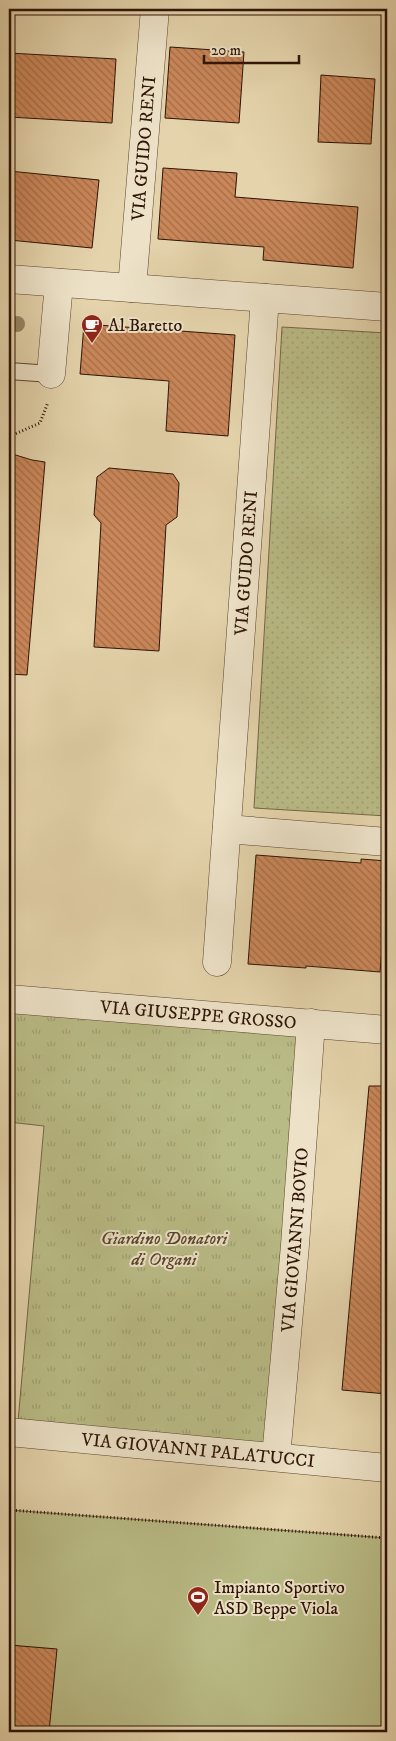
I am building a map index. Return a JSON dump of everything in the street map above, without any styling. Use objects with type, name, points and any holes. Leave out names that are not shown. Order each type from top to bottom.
[{"type":"street","name":"VIA GUIDO RENI","points":[[132,288],[154,9]]},
{"type":"street","points":[[9,279],[387,307]]},
{"type":"street","points":[[51,374],[59,282]]},
{"type":"street","name":"VIA GUIDO RENI","points":[[217,962],[265,298]]},
{"type":"street","points":[[227,829],[387,842]]},
{"type":"street","name":"VIA GIUSEPPE GROSSO","points":[[9,999],[387,1030]]},
{"type":"street","name":"VIA GIOVANNI BOVIO","points":[[276,1457],[296,1245],[311,1023]]},
{"type":"street","name":"VIA GIOVANNI PALATUCCI","points":[[9,1432],[387,1468]]},
{"type":"lane","points":[[9,371],[51,374]]},
{"type":"path","points":[[9,433],[15,434],[40,423],[48,404],[51,374]]},
{"type":"path","points":[[9,1510],[387,1538]]},
{"type":"green space","points":[[282,327],[387,333],[387,816],[254,808]]},
{"type":"green space","name":"Giardino Donatori di Organi","points":[[9,999],[311,1021],[275,1456],[17,1433],[44,1126],[9,1122]]},
{"type":"green space","name":"Impianto Sportivo ASD Beppe Viola","points":[[9,1510],[387,1538],[387,1732],[9,1732]]},
{"type":"building","points":[[170,47],[244,52],[239,123],[165,118]]},
{"type":"building","points":[[9,53],[116,59],[112,123],[9,117]]},
{"type":"building","points":[[321,75],[375,79],[371,144],[318,142]]},
{"type":"building","points":[[163,168],[237,173],[235,197],[358,207],[353,268],[263,260],[264,247],[158,239]]},
{"type":"building","points":[[9,171],[99,180],[92,248],[9,240]]},
{"type":"building","points":[[84,324],[235,335],[228,436],[166,431],[169,381],[80,374]]},
{"type":"building","points":[[9,453],[45,462],[27,675],[9,674]]},
{"type":"building","points":[[109,468],[173,474],[179,483],[177,517],[166,525],[159,651],[94,647],[101,523],[94,515],[97,477]]},
{"type":"building","points":[[256,855],[361,863],[361,859],[387,861],[387,890],[380,972],[306,966],[306,968],[248,964]]},
{"type":"building","points":[[369,1086],[387,1086],[387,1394],[342,1390]]},
{"type":"building","points":[[9,1645],[57,1649],[49,1732],[9,1732]]},
{"type":"place","name":"Al Baretto","points":[[92,344]]},
{"type":"place","name":"Impianto Sportivo ASD Beppe Viola","points":[[198,1616]]}]
